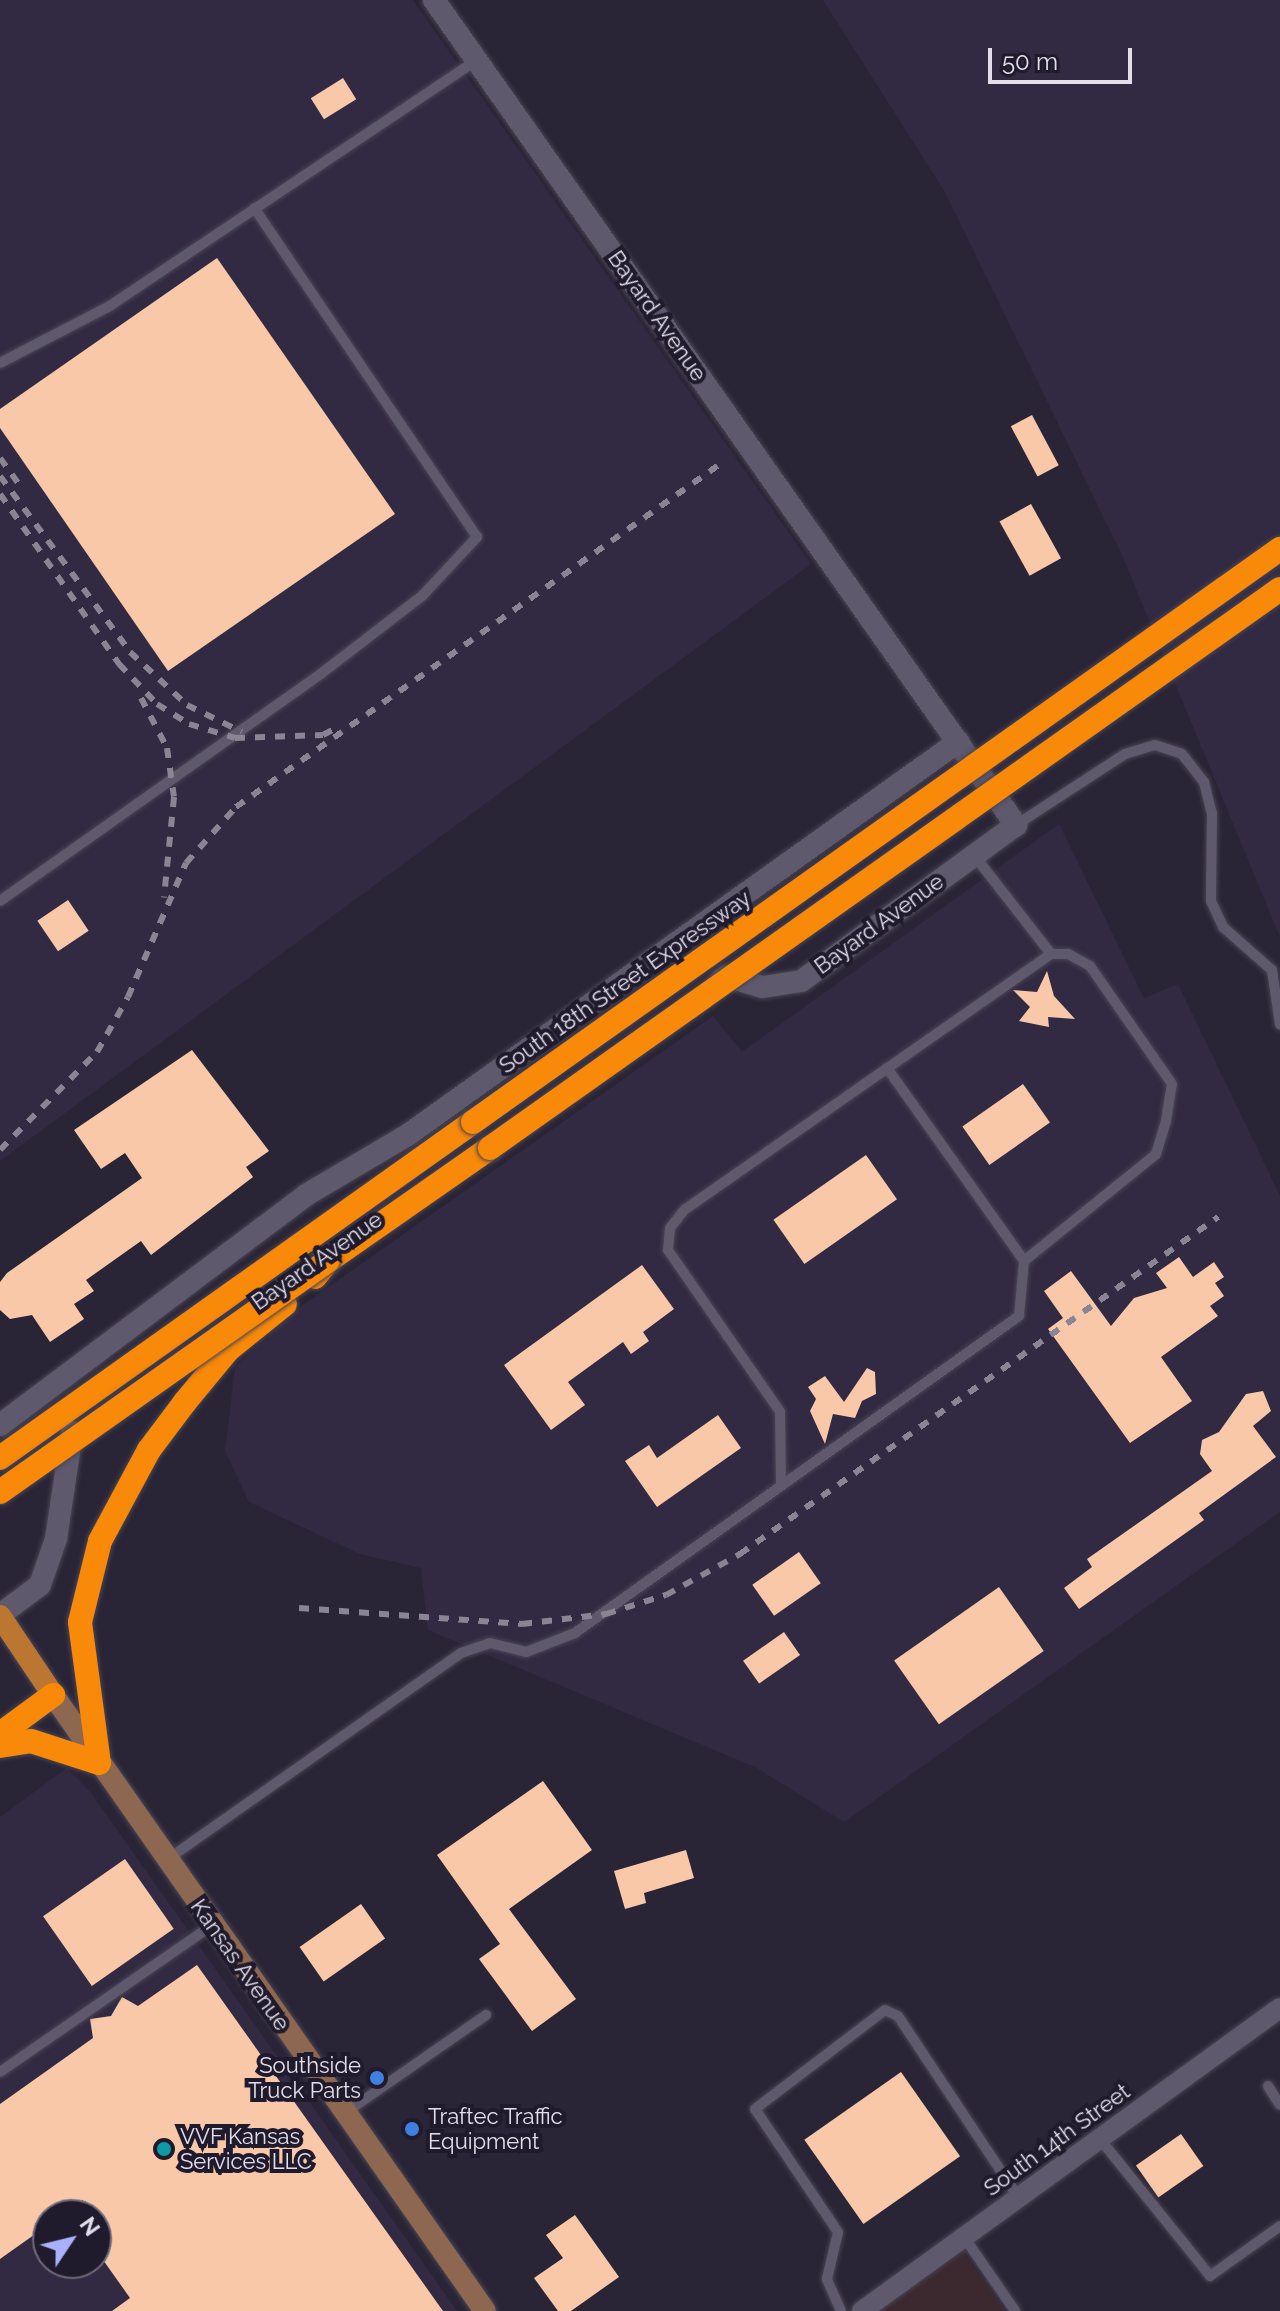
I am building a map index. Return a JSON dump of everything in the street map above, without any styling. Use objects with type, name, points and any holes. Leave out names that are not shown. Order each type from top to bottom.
[{"type":"highway","name":"South 18th Street Expressway","points":[[0,1458],[1280,549]]},
{"type":"highway","points":[[0,1492],[1280,589]]},
{"type":"highway","points":[[0,1746],[31,1741],[99,1763],[80,1622],[100,1541],[149,1450],[228,1350],[305,1289],[328,1261]]},
{"type":"highway","points":[[0,1734],[53,1695]]},
{"type":"main road","name":"Kansas Avenue","points":[[0,1615],[166,1860],[485,2311]]},
{"type":"street","name":"Bayard Avenue","points":[[0,1615],[40,1585],[58,1529],[71,1433],[727,976],[762,987],[801,981],[1016,825],[434,0]]},
{"type":"street","points":[[0,1425],[306,1195],[409,1134],[958,742]]},
{"type":"street","name":"South 14th Street","points":[[862,2311],[1280,2008]]},
{"type":"lane","points":[[0,363],[108,307],[476,61]]},
{"type":"lane","points":[[0,901],[334,664],[422,596],[477,537],[254,208]]},
{"type":"lane","points":[[1016,825],[1125,754],[1155,745],[1182,754],[1204,782],[1212,813],[1211,901],[1223,927],[1272,970],[1280,1024]]},
{"type":"lane","points":[[974,855],[1051,954]]},
{"type":"lane","points":[[781,1485],[780,1412],[668,1250],[670,1228],[685,1209],[1051,954],[1068,954],[1090,966],[1172,1084],[1156,1154],[1024,1261]]},
{"type":"lane","points":[[166,1860],[461,1653],[490,1643],[526,1652],[553,1645],[1019,1316],[1024,1261],[887,1068]]},
{"type":"lane","points":[[0,2072],[212,1925]]},
{"type":"lane","points":[[841,2311],[827,2279],[838,2232],[755,2109],[885,2010],[898,2016],[1019,2198]]},
{"type":"lane","points":[[345,2113],[486,2015]]},
{"type":"lane","points":[[1268,2086],[1280,2105]]},
{"type":"lane","points":[[1100,2139],[1210,2276],[1280,2226]]},
{"type":"lane","points":[[964,2237],[1015,2311]]},
{"type":"shaded area","points":[[0,0],[413,0],[811,564],[0,1161]]},
{"type":"shaded area","points":[[823,0],[1280,0],[1280,937],[1122,555],[945,192]]},
{"type":"shaded area","points":[[1059,824],[1144,998],[1178,984],[1280,1196],[1280,1512],[844,1822],[755,1767],[428,1630],[421,1568],[360,1554],[249,1502],[225,1451],[235,1367],[296,1310],[713,1016],[742,1052]]},
{"type":"shaded area","name":"VVF Kansas Services LLC","points":[[67,1768],[91,1793],[457,2311],[0,2311],[0,1817]]},
{"type":"shaded area","points":[[963,2252],[1005,2311],[879,2311]]},
{"type":"building","points":[[343,78],[356,99],[324,119],[311,98]]},
{"type":"building","points":[[217,258],[395,514],[168,671],[0,428],[0,409]]},
{"type":"building","points":[[1032,415],[1059,465],[1038,477],[1011,426]]},
{"type":"building","points":[[1031,504],[1061,558],[1030,576],[1000,521]]},
{"type":"building","points":[[68,900],[89,931],[58,951],[37,921]]},
{"type":"building","points":[[1047,971],[1054,996],[1075,1019],[1048,1017],[1049,1027],[1019,1021],[1030,1007],[1013,990],[1037,992]]},
{"type":"building","points":[[192,1050],[269,1151],[246,1167],[253,1177],[151,1255],[141,1241],[86,1280],[94,1291],[74,1304],[84,1319],[50,1342],[32,1315],[10,1319],[0,1310],[0,1282],[7,1273],[142,1178],[125,1153],[101,1169],[74,1130]]},
{"type":"building","points":[[1023,1084],[1050,1123],[989,1165],[962,1126]]},
{"type":"building","points":[[866,1155],[897,1199],[804,1264],[773,1220]]},
{"type":"building","points":[[1179,1257],[1193,1277],[1214,1262],[1224,1277],[1215,1283],[1224,1296],[1210,1306],[1218,1316],[1161,1357],[1192,1401],[1130,1443],[1048,1329],[1063,1318],[1044,1291],[1071,1271],[1111,1326],[1134,1298],[1167,1288],[1156,1273]]},
{"type":"building","points":[[642,1265],[674,1309],[643,1332],[649,1341],[631,1354],[623,1342],[568,1382],[585,1405],[551,1430],[504,1365]]},
{"type":"building","points":[[867,1368],[875,1372],[876,1394],[862,1401],[855,1418],[833,1414],[825,1444],[810,1411],[816,1399],[808,1387],[825,1376],[844,1402]]},
{"type":"building","points":[[1263,1391],[1271,1411],[1253,1426],[1276,1457],[1199,1513],[1204,1520],[1079,1609],[1064,1588],[1092,1567],[1087,1559],[1212,1471],[1200,1454],[1202,1440],[1219,1432],[1246,1394]]},
{"type":"building","points":[[718,1415],[741,1448],[657,1507],[625,1461],[649,1445],[657,1458]]},
{"type":"building","points":[[799,1552],[821,1583],[774,1616],[752,1585]]},
{"type":"building","points":[[999,1587],[1044,1651],[939,1724],[894,1660]]},
{"type":"building","points":[[784,1632],[800,1655],[759,1684],[743,1661]]},
{"type":"building","points":[[543,1781],[592,1850],[509,1909],[576,1999],[532,2031],[479,1959],[500,1944],[437,1855]]},
{"type":"building","points":[[686,1850],[694,1878],[644,1893],[646,1903],[625,1909],[614,1871]]},
{"type":"building","points":[[125,1859],[174,1929],[92,1986],[43,1916]]},
{"type":"building","points":[[361,1904],[385,1938],[324,1981],[300,1947]]},
{"type":"building","name":"VVF Kansas Services LLC","points":[[197,1965],[443,2311],[112,2311],[130,2298],[112,2273],[112,2199],[32,2199],[32,2236],[0,2259],[0,2104],[93,2038],[90,2019],[111,2016],[122,1997],[138,2006]]},
{"type":"building","points":[[901,2072],[960,2156],[863,2224],[804,2140]]},
{"type":"building","points":[[1181,2134],[1203,2166],[1158,2197],[1136,2166]]},
{"type":"building","points":[[575,2215],[619,2277],[571,2311],[558,2311],[534,2278],[563,2258],[546,2235]]},
{"type":"railway","points":[[0,458],[19,484]]},
{"type":"railway","points":[[0,1150],[97,1052],[128,997],[186,863],[236,807],[720,464]]},
{"type":"railway","points":[[0,476],[130,652],[187,705],[242,732]]},
{"type":"railway","points":[[0,494],[119,664],[157,704],[189,724],[235,738],[323,735],[336,728]]},
{"type":"railway","points":[[141,698],[167,748],[174,797],[164,898]]},
{"type":"railway","points":[[299,1608],[522,1624],[606,1614],[666,1595],[740,1554],[1218,1217]]},
{"type":"place","name":"Southside Truck Parts","points":[[377,2078]]},
{"type":"place","name":"Traftec Traffic Equipment","points":[[412,2129]]},
{"type":"place","name":"VVF Kansas Services LLC","points":[[164,2149]]}]
